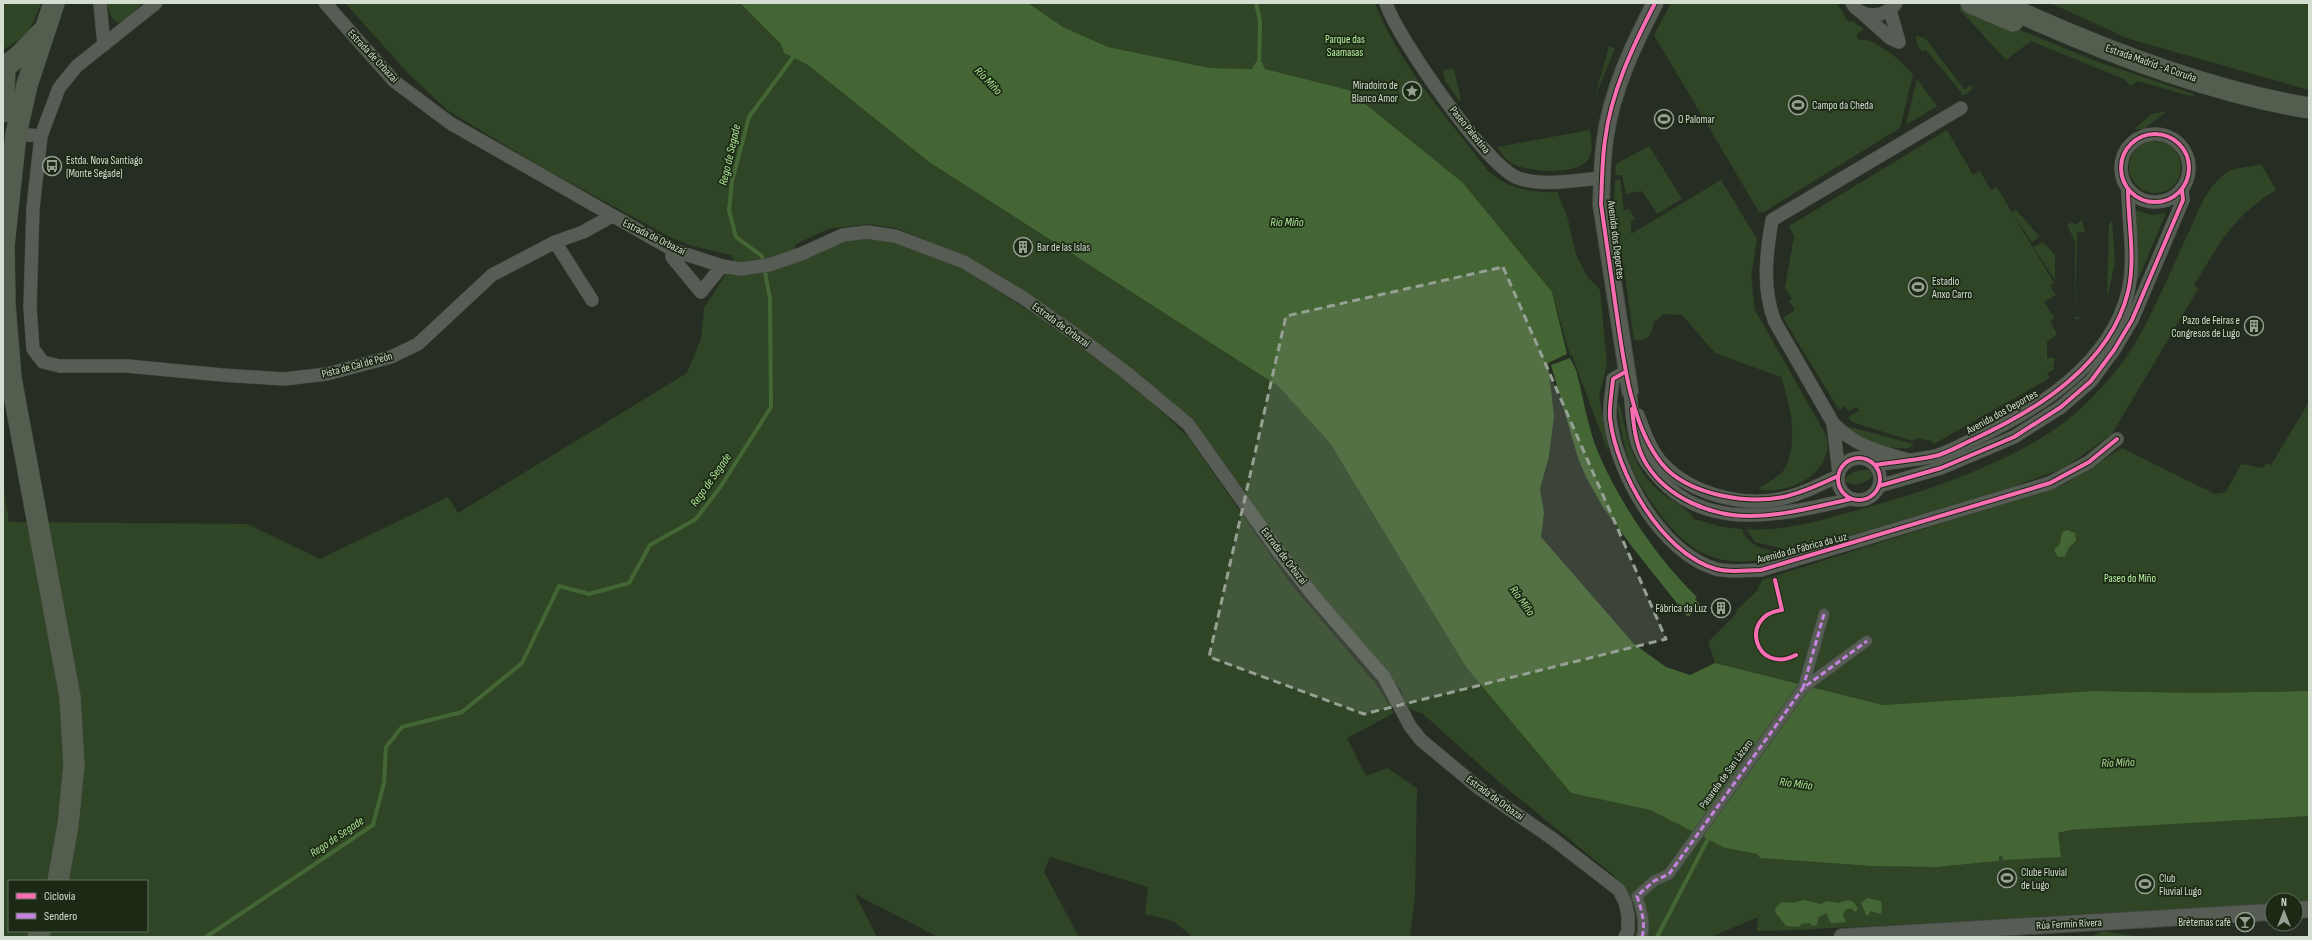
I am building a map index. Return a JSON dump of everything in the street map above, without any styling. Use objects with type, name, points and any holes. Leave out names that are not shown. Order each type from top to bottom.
[{"type":"highway","points":[[54,3],[27,85],[16,134],[3,244],[12,378],[70,697],[74,765],[68,825],[58,880]]},
{"type":"highway","points":[[1971,3],[2077,46],[2091,42]]},
{"type":"highway","name":"Estrada Madrid - A Coruña","points":[[1999,3],[2091,42],[2180,75],[2282,103],[2309,108]]},
{"type":"highway","points":[[3,112],[4,66],[25,50],[45,28]]},
{"type":"street","points":[[100,3],[104,45]]},
{"type":"street","name":"Pista de Cal de Peón","points":[[156,3],[77,66],[59,88],[41,136],[33,208],[30,307],[33,349],[43,362],[60,366],[127,366],[222,376],[284,379],[327,374],[391,357],[418,344],[492,276],[555,242],[583,232],[612,216]]},
{"type":"street","name":"Estrada de Orbazai","points":[[325,3],[394,81],[450,123],[673,250],[722,266],[741,269],[769,265],[801,254],[843,235],[867,232],[895,236],[920,244],[964,262],[1013,292],[1128,374],[1188,424],[1278,551],[1317,600],[1384,677],[1410,726],[1421,740],[1480,789],[1553,839],[1619,890],[1625,902],[1628,915],[1628,931],[1625,937]]},
{"type":"street","name":"Paseo Palestina","points":[[1386,3],[1399,33],[1421,66],[1484,150],[1505,171],[1517,178],[1541,182],[1602,178]]},
{"type":"street","name":"Avenida dos Deportes","points":[[1655,3],[1637,39],[1619,84],[1605,138],[1601,204],[1625,372],[1644,433],[1662,464],[1686,484],[1702,490],[1747,500],[1784,498],[1806,491],[1838,474]]},
{"type":"street","points":[[1893,6],[1899,42],[1890,38],[1856,7],[1875,16],[1893,6]]},
{"type":"street","points":[[1908,460],[1865,448],[1846,436],[1833,423],[1775,322],[1769,307],[1767,260],[1772,220],[1961,108]]},
{"type":"street","points":[[2156,133],[2168,136],[2185,150],[2190,169],[2187,182],[2182,190],[2169,200],[2154,203],[2140,200],[2128,189],[2121,170],[2123,155],[2135,140],[2156,133]]},
{"type":"street","points":[[16,134],[41,136]]},
{"type":"street","name":"Avenida dos Deportes","points":[[1875,465],[1937,456],[1991,431],[2039,404],[2080,370],[2098,352],[2112,329],[2128,293],[2132,256],[2128,189]]},
{"type":"street","points":[[1879,486],[1941,468],[2014,437],[2061,406],[2091,381],[2114,350],[2132,320],[2183,200],[2182,190]]},
{"type":"street","points":[[555,242],[592,300]]},
{"type":"street","points":[[673,250],[672,257],[701,292],[722,266]]},
{"type":"street","points":[[6,305],[30,307]]},
{"type":"street","name":"Avenida da Fábrica da Luz","points":[[1625,372],[1613,379],[1610,407],[1617,447],[1629,477],[1644,507],[1664,534],[1690,558],[1717,570],[1735,572],[1761,570],[2050,483],[2089,462],[2117,439]]},
{"type":"street","name":"Avenida dos Deportes","points":[[1630,391],[1633,428],[1637,443],[1647,465],[1669,488],[1689,502],[1714,511],[1749,516],[1801,510],[1851,499]]},
{"type":"street","points":[[1833,423],[1838,474],[1841,490],[1851,499],[1865,499],[1871,496],[1879,486],[1880,475],[1875,465],[1864,458],[1852,459],[1846,462],[1838,474]]},
{"type":"street","name":"Pasarela de San Lázaro","points":[[1803,688],[1824,614]]},
{"type":"street","name":"Pasarela de San Lázaro","points":[[1642,937],[1643,919],[1637,896],[1654,881],[1669,874],[1803,688],[1867,641]]},
{"type":"street","name":"Rúa Fermín Rivera","points":[[1842,937],[2264,912]]},
{"type":"highlighted area","points":[[1503,267],[1666,639],[1364,714],[1209,657],[1286,316]]},
{"type":"green space","points":[[3,3],[41,3],[28,34],[4,49]]},
{"type":"green space","points":[[106,3],[143,3],[128,18],[118,23],[112,18]]},
{"type":"green space","points":[[345,3],[740,3],[782,44],[784,53],[808,65],[929,162],[1278,386],[1330,443],[1466,667],[1571,793],[1650,810],[1725,848],[1757,854],[1760,858],[1870,866],[1937,867],[1999,861],[1999,856],[2002,856],[2002,849],[2070,830],[2309,815],[2309,900],[2304,900],[2304,892],[2264,892],[2264,904],[1797,930],[1757,931],[1758,917],[1711,937],[1635,937],[1635,910],[1629,895],[1612,874],[1499,782],[1423,714],[1406,707],[1401,690],[1292,561],[1215,450],[1187,417],[1160,392],[995,272],[947,249],[896,228],[868,224],[828,229],[794,245],[804,259],[851,239],[879,237],[913,248],[963,269],[1039,317],[1135,386],[1189,438],[1290,583],[1375,683],[1394,713],[1347,738],[1366,776],[1387,768],[1417,788],[1415,897],[1410,937],[1193,937],[1173,921],[1145,914],[1148,887],[1050,857],[1044,872],[1079,937],[938,937],[855,894],[877,937],[3,937],[3,483],[9,522],[247,524],[320,559],[448,497],[458,513],[687,373],[701,339],[704,308],[727,272],[743,274],[731,255],[692,246],[672,238],[543,168],[447,110],[408,73]]},
{"type":"green space","name":"Parque das Saamasas","points":[[1028,3],[1375,3],[1385,26],[1411,70],[1489,172],[1497,178],[1521,189],[1538,192],[1557,192],[1568,219],[1576,255],[1587,276],[1600,290],[1607,365],[1599,396],[1609,454],[1572,356],[1570,355],[1552,292],[1296,78],[1265,69],[1262,62],[1252,69],[1210,68],[1108,47],[1063,27]]},
{"type":"green space","name":"Campo da Cheda","points":[[1671,3],[1837,3],[1848,22],[1852,21],[1864,29],[1856,35],[1859,40],[1866,40],[1889,52],[1913,75],[1900,128],[1764,212],[1759,212],[1654,35]]},
{"type":"green space","points":[[2050,3],[2309,3],[2309,90],[2129,39]]},
{"type":"green space","points":[[1962,6],[2098,62],[2194,94],[2193,97],[2138,81],[2130,86],[2124,79],[2031,41],[2006,60],[1959,9]]},
{"type":"green space","points":[[1916,36],[1925,38],[1965,90],[1970,85],[1973,88],[1965,95],[1960,95],[1962,93],[1926,50],[1922,51],[1917,45]]},
{"type":"green space","points":[[1609,46],[1615,48],[1595,97]]},
{"type":"green space","points":[[1454,69],[1461,100],[1459,101],[1445,81],[1443,70]]},
{"type":"green space","points":[[1917,79],[1937,106],[1906,125]]},
{"type":"green space","points":[[2167,111],[2144,129],[2134,129],[2152,114]]},
{"type":"green space","points":[[1590,130],[1592,145],[1590,156],[1582,165],[1573,168],[1551,171],[1528,169],[1511,163],[1497,147]]},
{"type":"green space","name":"Estadio Anxo Carro","points":[[1947,130],[1973,175],[1980,171],[1991,190],[1997,187],[2012,213],[2016,210],[2040,237],[2032,242],[2014,216],[2054,283],[2050,286],[2056,295],[2044,302],[2055,318],[2050,321],[2057,334],[2047,342],[2047,358],[2055,358],[2053,370],[2047,373],[2050,378],[1934,444],[1932,441],[1917,438],[1913,441],[1852,422],[1848,417],[1859,411],[1857,407],[1848,411],[1845,406],[1839,410],[1783,318],[1795,310],[1789,301],[1792,299],[1785,288],[1794,236],[1789,226]]},
{"type":"green space","points":[[2150,141],[2160,141],[2174,148],[2181,162],[2181,172],[2174,186],[2160,193],[2150,193],[2140,189],[2133,182],[2129,172],[2129,162],[2133,152],[2140,145]]},
{"type":"green space","points":[[1649,146],[1682,199],[1657,214],[1642,191],[1626,194],[1622,175],[1615,175],[1616,164]]},
{"type":"green space","points":[[2261,164],[2276,190],[2248,210],[2228,232],[2194,285],[2198,289],[2112,434],[2064,468],[2007,489],[1795,552],[1755,542],[1746,529],[1759,530],[1784,528],[1810,523],[1923,491],[1996,462],[2043,437],[2065,422],[2086,404],[2105,384],[2131,349],[2149,318],[2207,193],[2226,173],[2239,168]]},
{"type":"green space","points":[[1620,179],[1624,210],[1629,209],[1635,219],[1631,222],[1631,234],[1721,180],[1757,239],[1751,277],[1755,310],[1826,435],[1827,448],[1824,460],[1817,470],[1796,485],[1783,489],[1758,489],[1777,477],[1783,471],[1792,446],[1792,422],[1781,377],[1715,353],[1682,315],[1664,314],[1654,322],[1649,336],[1643,340],[1634,340],[1614,200],[1615,180]]},
{"type":"green space","points":[[2135,210],[2152,215],[2166,213],[2137,282],[2139,251]]},
{"type":"green space","points":[[2082,220],[2085,232],[2077,232],[2075,316],[2075,241],[2067,225],[2072,222],[2075,225]]},
{"type":"green space","points":[[2112,220],[2115,263],[2107,298],[2109,224]]},
{"type":"green space","points":[[2043,242],[2055,255],[2055,280],[2033,247]]},
{"type":"green space","points":[[2075,316],[2082,319],[2075,319]]},
{"type":"green space","name":"Paseo do Miño","points":[[2309,402],[2309,691],[2199,693],[2093,691],[1883,705],[1715,663],[1708,642],[1737,613],[1736,611],[1756,592],[1762,580],[2065,484],[2122,448],[2215,494],[2226,492],[2241,464],[2263,468],[2266,463],[2271,465]]},
{"type":"green space","points":[[1617,404],[1620,405],[1625,430],[1638,465],[1653,485],[1663,494],[1684,508],[1694,519],[1722,527],[1742,529],[1745,536],[1754,545],[1786,555],[1770,559],[1736,561],[1708,555],[1685,541],[1675,532],[1655,507],[1634,473],[1625,447]]},
{"type":"green space","points":[[1846,426],[1914,444],[1909,448],[1892,448],[1875,444],[1859,437]]},
{"type":"green space","points":[[1858,471],[1871,471],[1872,476],[1863,483],[1852,484],[1845,481],[1848,475]]},
{"type":"green space","points":[[2102,931],[2135,936],[2139,937],[2090,937]]},
{"type":"water","name":"Río Miño","points":[[740,3],[1028,3],[1063,27],[1108,47],[1210,68],[1252,69],[1256,62],[1262,62],[1265,69],[1348,90],[1463,183],[1552,292],[1567,354],[1548,363],[1554,416],[1549,456],[1540,489],[1544,513],[1541,537],[1634,644],[1666,667],[1690,675],[1715,663],[1883,705],[2093,691],[2199,693],[2309,691],[2309,816],[2070,830],[2058,833],[2061,857],[2003,860],[2002,856],[1999,856],[1999,861],[1937,867],[1870,866],[1760,858],[1757,854],[1725,848],[1650,810],[1571,793],[1466,667],[1330,443],[1278,386],[929,162],[808,65],[784,53],[781,44]]},
{"type":"water","points":[[1570,358],[1576,370],[1593,438],[1610,477],[1631,514],[1655,550],[1697,597],[1695,599],[1700,605],[1688,617],[1633,548],[1603,507],[1586,477],[1578,458],[1551,365]]},
{"type":"water","points":[[2067,530],[2075,533],[2076,541],[2069,547],[2065,556],[2058,557],[2054,550],[2060,544],[2062,532]]},
{"type":"water","points":[[1867,898],[1881,901],[1881,914],[1870,911],[1869,915],[1866,915],[1861,903]]},
{"type":"water","points":[[1803,900],[1821,904],[1827,901],[1838,903],[1849,900],[1854,902],[1858,909],[1855,912],[1851,908],[1845,910],[1843,915],[1846,922],[1831,923],[1826,913],[1818,918],[1817,925],[1812,926],[1810,923],[1801,924],[1800,927],[1786,926],[1775,912],[1776,907],[1782,902],[1794,903]]},
{"type":"waterway","points":[[1256,3],[1260,21],[1259,66]]},
{"type":"waterway","name":"Rego de Segade","points":[[206,937],[373,825],[384,783],[386,747],[402,727],[462,712],[522,663],[559,586],[589,594],[629,583],[650,545],[696,519],[721,486],[771,407],[770,299],[762,256],[736,237],[729,210],[732,181],[749,117],[796,53]]},
{"type":"waterway","points":[[1657,937],[1710,835]]},
{"type":"marked path","points":[[1824,614],[1803,688],[1867,641]]},
{"type":"marked path","points":[[1642,937],[1643,921],[1637,896],[1654,881],[1669,874],[1803,688]]},
{"type":"cycle path","points":[[1655,3],[1631,53],[1612,104],[1604,148],[1601,204],[1625,368],[1635,410],[1642,430],[1651,448],[1668,470],[1688,484],[1719,495],[1752,500],[1780,498],[1808,489],[1838,476]]},
{"type":"cycle path","points":[[2148,134],[2162,134],[2174,139],[2184,149],[2189,161],[2189,168],[2189,175],[2184,187],[2174,197],[2162,202],[2148,202],[2136,197],[2126,187],[2121,175],[2121,161],[2126,149],[2136,139],[2148,134]]},
{"type":"cycle path","points":[[1875,465],[1913,460],[1945,453],[1998,427],[2046,399],[2068,382],[2088,363],[2105,342],[2119,318],[2128,292],[2132,254],[2128,189]]},
{"type":"cycle path","points":[[1879,486],[1941,468],[2014,437],[2061,407],[2091,381],[2114,350],[2132,320],[2183,200],[2182,190]]},
{"type":"cycle path","points":[[1625,372],[1613,379],[1610,418],[1614,439],[1621,462],[1632,485],[1645,508],[1660,528],[1677,546],[1696,560],[1716,569],[1722,570],[1761,570],[2050,483],[2089,462],[2117,439]]},
{"type":"cycle path","points":[[1632,409],[1638,445],[1647,465],[1656,477],[1678,496],[1706,509],[1735,515],[1762,516],[1851,499]]},
{"type":"cycle path","points":[[1855,458],[1863,458],[1871,461],[1877,467],[1880,479],[1877,491],[1871,497],[1863,500],[1855,500],[1847,497],[1841,491],[1838,483],[1838,475],[1841,467],[1847,461],[1855,458]]},
{"type":"cycle path","points":[[1775,580],[1782,610],[1768,614],[1760,622],[1756,632],[1757,642],[1762,651],[1770,658],[1782,659],[1796,655]]},
{"type":"place","name":"Miradoiro de Blanco Amor","points":[[1412,91]]},
{"type":"place","name":"Campo da Cheda","points":[[1798,105]]},
{"type":"place","name":"O Palomar","points":[[1664,119]]},
{"type":"place","name":"Estda. Nova Santiago (Monte Segade)","points":[[52,166]]},
{"type":"place","name":"Bar de las Islas","points":[[1023,247]]},
{"type":"place","name":"Estadio Anxo Carro","points":[[1918,287]]},
{"type":"place","name":"Pazo de Feiras e Congresos de Lugo","points":[[2254,326]]},
{"type":"place","name":"Fábrica da Luz","points":[[1721,608]]},
{"type":"place","name":"Clube Fluvial de Lugo","points":[[2007,878]]},
{"type":"place","name":"Club Fluvial Lugo","points":[[2145,884]]},
{"type":"place","name":"Brétemas café","points":[[2245,922]]}]
